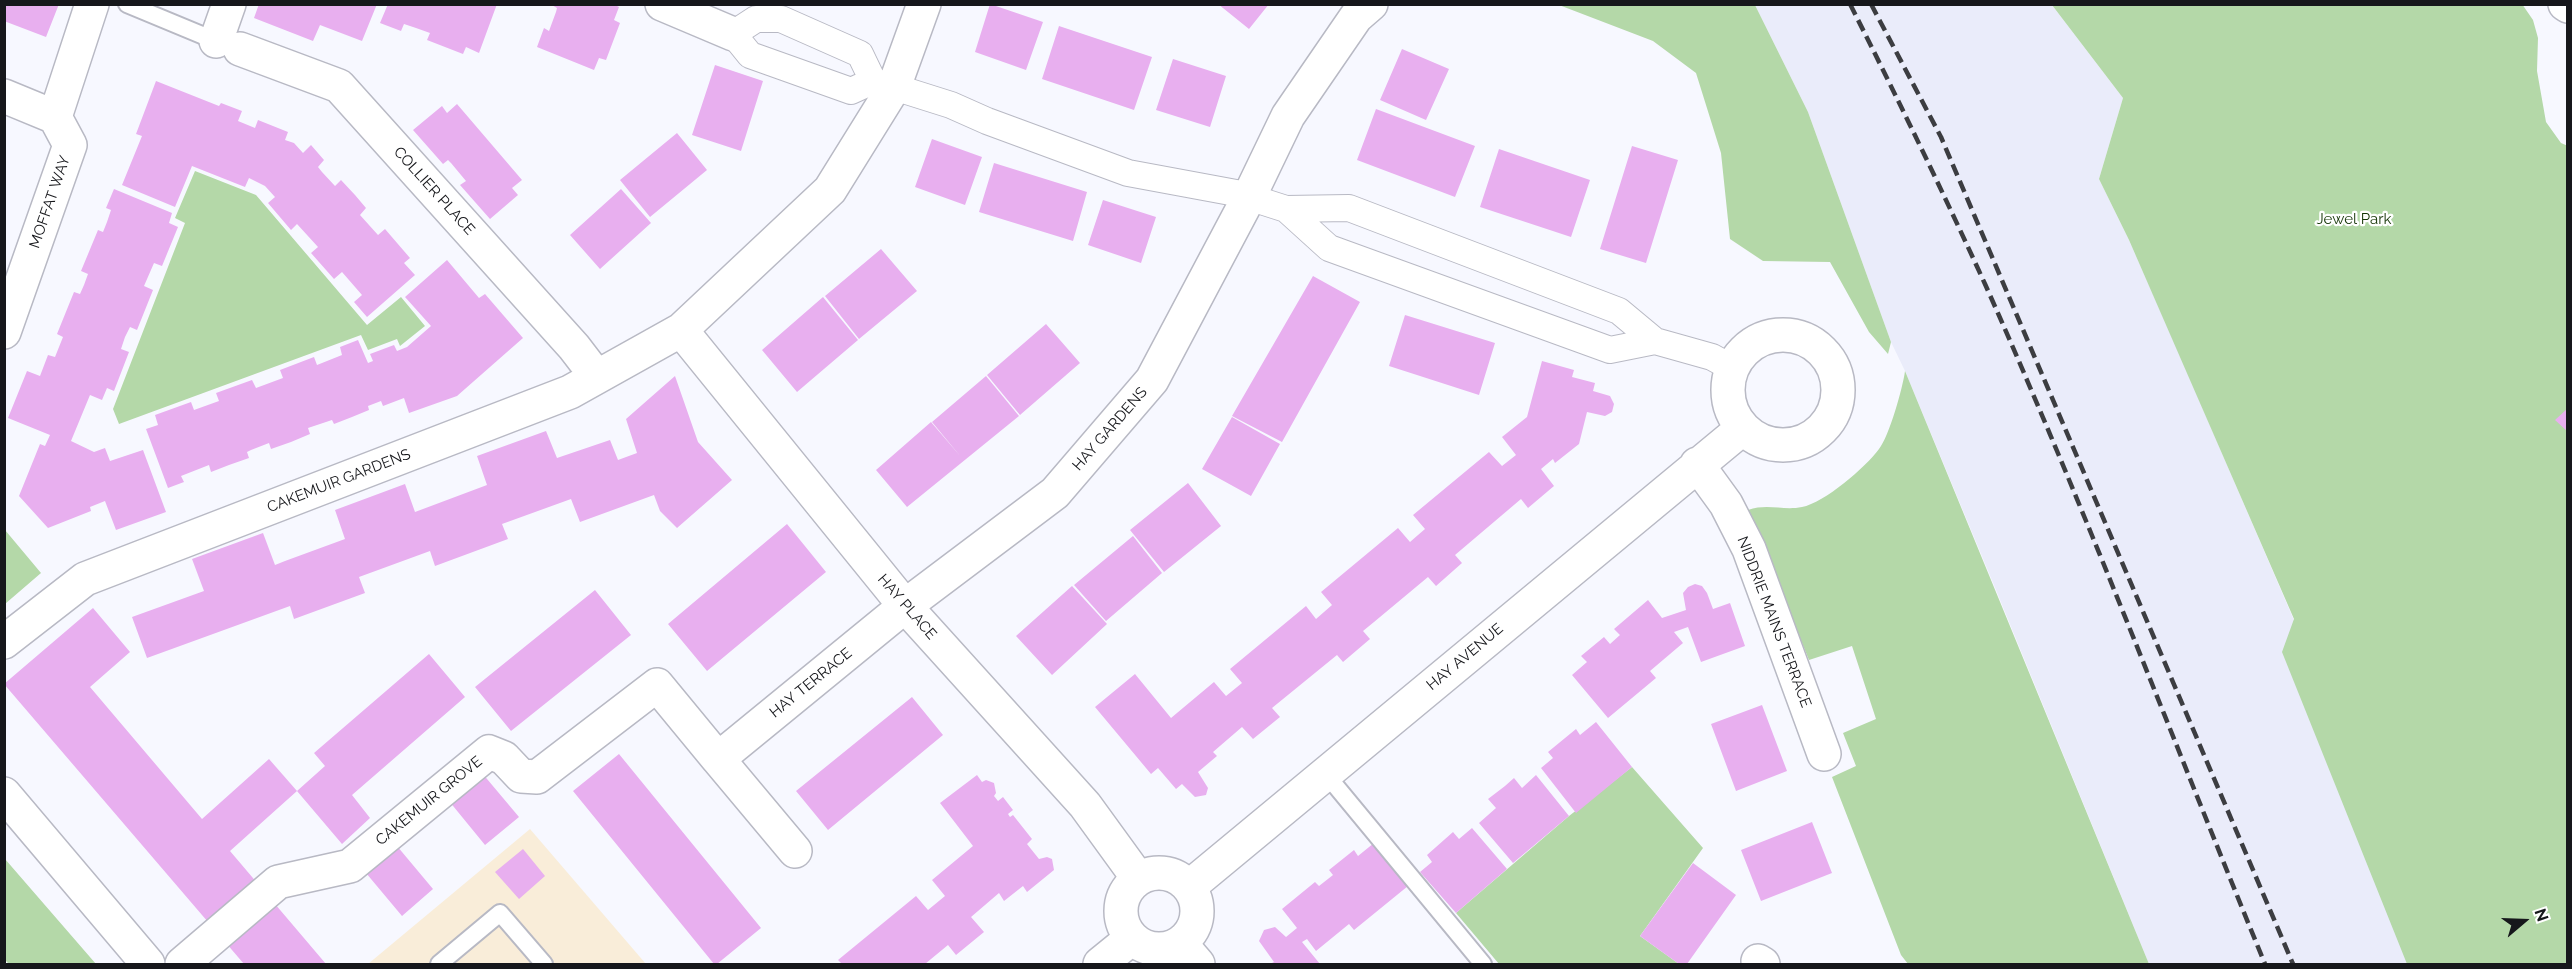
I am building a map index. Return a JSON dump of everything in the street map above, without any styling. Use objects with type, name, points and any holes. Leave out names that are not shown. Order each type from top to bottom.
[{"type":"street","points":[[4,96],[55,117],[92,4]]},
{"type":"street","points":[[228,45],[229,4]]},
{"type":"street","points":[[662,4],[733,34],[750,55],[851,91],[884,84],[951,105],[1128,173],[1249,197],[1286,209],[1349,208],[1619,310],[1655,341],[1712,357],[1732,368]]},
{"type":"street","points":[[681,330],[830,190],[924,4]]},
{"type":"street","name":"HAY GARDENS","points":[[905,606],[1055,493],[1152,380],[1249,197],[1288,116],[1356,18],[1371,4]]},
{"type":"street","points":[[733,34],[756,19],[781,19],[860,54],[884,84]]},
{"type":"street","name":"COLLIER PLACE","points":[[228,45],[339,86],[574,347],[597,377]]},
{"type":"street","name":"MOFFAT WAY","points":[[4,332],[70,145],[55,117]]},
{"type":"street","points":[[1286,209],[1329,249],[1610,350],[1655,341]]},
{"type":"street","name":"CAKEMUIR GARDENS","points":[[4,642],[86,579],[570,392],[681,330]]},
{"type":"street","name":"HAY PLACE","points":[[681,330],[905,606],[1085,805],[1138,878]]},
{"type":"street","points":[[1773,335],[1791,335],[1809,340],[1823,352],[1833,367],[1838,385],[1837,402],[1831,417],[1820,431],[1806,440],[1790,445],[1773,444],[1757,439],[1743,428],[1733,415],[1728,400],[1727,384],[1732,368],[1742,352],[1756,341],[1773,335]]},
{"type":"street","name":"HAY AVENUE","points":[[1189,887],[1743,428]]},
{"type":"street","name":"NIDDRIE MAINS TERRACE","points":[[1697,464],[1726,504],[1749,549],[1824,754]]},
{"type":"street","name":"HAY TERRACE","points":[[718,759],[905,606]]},
{"type":"street","name":"CAKEMUIR GROVE","points":[[182,964],[278,882],[350,866],[489,752],[504,758],[521,776],[537,777],[657,685],[718,759]]},
{"type":"street","points":[[718,759],[795,851]]},
{"type":"street","points":[[4,794],[148,964]]},
{"type":"street","points":[[1160,872],[1181,879],[1189,887],[1194,896],[1197,917],[1189,954],[1168,948],[1155,949],[1143,946],[1125,929],[1120,907],[1124,895],[1138,878],[1160,872]]},
{"type":"street","points":[[1100,964],[1132,938]]},
{"type":"lane","points":[[127,4],[228,45]]},
{"type":"lane","points":[[1325,773],[1483,964]]},
{"type":"lane","points":[[439,964],[500,913],[544,964]]},
{"type":"shaded area","points":[[1755,5],[2052,5],[2123,98],[2099,179],[2129,240],[2181,358],[2442,964],[2149,964],[1996,590],[1891,342],[1808,112]]},
{"type":"shaded area","points":[[530,829],[646,964],[368,964]]},
{"type":"green space","name":"Jewel Park","points":[[2522,4],[2533,20],[2538,38],[2537,71],[2546,122],[2561,143],[2568,146],[2567,964],[2407,964],[2282,652],[2294,619],[2129,240],[2099,179],[2123,98],[2052,5]]},
{"type":"green space","points":[[1559,5],[1755,5],[1808,112],[1891,342],[1888,354],[1869,332],[1830,262],[1763,261],[1730,239],[1721,153],[1696,73],[1653,41]]},
{"type":"green space","points":[[195,171],[256,195],[367,325],[401,297],[425,326],[400,346],[397,339],[368,350],[361,335],[119,424],[113,409],[185,223],[175,218]]},
{"type":"green space","points":[[1905,371],[2149,964],[1908,964],[1901,955],[1832,777],[1856,766],[1843,733],[1876,719],[1852,646],[1809,660],[1748,510],[1762,507],[1795,508],[1811,504],[1833,492],[1855,474],[1883,443],[1895,412]]},
{"type":"green space","points":[[5,530],[41,573],[4,604]]},
{"type":"green space","points":[[1632,767],[1703,848],[1640,936],[1679,964],[1499,964],[1456,913],[1569,816]]},
{"type":"green space","points":[[5,859],[96,964],[9,964],[4,959]]},
{"type":"building","points":[[4,4],[59,4],[46,37],[4,21]]},
{"type":"building","points":[[259,4],[377,4],[362,41],[320,25],[313,41],[254,18]]},
{"type":"building","points":[[388,4],[497,4],[479,53],[466,47],[463,54],[427,40],[430,33],[404,24],[401,31],[380,23]]},
{"type":"building","points":[[550,4],[613,4],[619,7],[614,20],[620,23],[606,60],[599,58],[594,70],[537,47],[544,28],[549,31],[556,12],[557,8]]},
{"type":"building","points":[[990,4],[1043,22],[1026,70],[975,52]]},
{"type":"building","points":[[1218,4],[1269,4],[1249,29]]},
{"type":"building","points":[[1059,26],[1152,57],[1134,110],[1042,79]]},
{"type":"building","points":[[1402,49],[1449,69],[1426,120],[1380,100]]},
{"type":"building","points":[[1173,59],[1226,76],[1210,127],[1156,110]]},
{"type":"building","points":[[715,65],[763,81],[741,151],[692,135]]},
{"type":"building","points":[[156,81],[219,106],[221,103],[242,111],[238,121],[255,128],[258,120],[288,132],[285,140],[294,143],[303,153],[311,145],[324,160],[318,167],[322,172],[335,186],[341,180],[355,195],[366,208],[360,215],[378,235],[385,229],[410,258],[404,263],[415,275],[367,317],[354,302],[362,295],[342,272],[334,279],[311,253],[318,247],[297,224],[291,230],[268,203],[275,197],[265,186],[249,178],[245,187],[192,166],[175,207],[122,185],[142,136],[136,134]]},
{"type":"building","points":[[457,104],[522,180],[512,188],[518,195],[490,219],[460,185],[466,181],[451,163],[448,160],[443,164],[413,130],[442,106],[447,113]]},
{"type":"building","points":[[1376,109],[1475,146],[1455,197],[1357,160]]},
{"type":"building","points":[[677,133],[707,170],[650,217],[620,180]]},
{"type":"building","points":[[932,139],[982,157],[965,205],[915,187]]},
{"type":"building","points":[[1632,146],[1678,160],[1646,263],[1600,249]]},
{"type":"building","points":[[1499,149],[1590,180],[1571,237],[1480,207]]},
{"type":"building","points":[[994,163],[1087,192],[1073,241],[979,212]]},
{"type":"building","points":[[114,189],[172,213],[169,223],[178,227],[162,266],[154,263],[144,286],[153,290],[137,330],[130,327],[125,337],[121,349],[129,352],[114,391],[107,388],[102,400],[90,395],[71,441],[94,452],[105,448],[110,461],[143,450],[166,512],[116,530],[105,501],[90,507],[91,511],[48,528],[19,496],[40,444],[45,446],[50,435],[8,418],[27,371],[40,376],[48,355],[55,357],[63,337],[57,334],[74,292],[80,294],[84,285],[88,274],[81,271],[98,230],[103,232],[111,210],[106,208]]},
{"type":"building","points":[[621,189],[651,223],[600,269],[570,235]]},
{"type":"building","points":[[1103,200],[1156,217],[1141,263],[1088,245]]},
{"type":"building","points":[[881,249],[917,291],[859,339],[825,296]]},
{"type":"building","points":[[447,260],[479,298],[485,294],[523,338],[457,396],[409,413],[404,398],[383,406],[381,401],[368,406],[369,410],[334,424],[332,420],[308,428],[310,434],[291,442],[271,449],[269,443],[251,450],[247,452],[249,458],[211,472],[209,465],[181,476],[184,482],[168,488],[146,429],[158,425],[155,415],[191,402],[194,410],[219,401],[216,393],[252,380],[256,388],[283,378],[280,370],[314,357],[317,365],[342,355],[340,347],[358,340],[368,363],[373,361],[370,354],[394,345],[397,351],[407,347],[431,326],[405,297]]},
{"type":"building","points":[[1313,276],[1360,302],[1282,442],[1232,416]]},
{"type":"building","points":[[823,297],[858,340],[797,392],[762,350]]},
{"type":"building","points":[[1405,315],[1495,343],[1479,395],[1389,366]]},
{"type":"building","points":[[1046,324],[1080,363],[1020,415],[987,375]]},
{"type":"building","points":[[1542,361],[1574,370],[1572,377],[1595,383],[1593,391],[1610,396],[1614,404],[1612,412],[1605,416],[1587,412],[1579,444],[1555,463],[1553,459],[1541,469],[1554,486],[1528,508],[1521,499],[1455,555],[1462,563],[1436,586],[1428,577],[1363,631],[1370,639],[1343,662],[1337,655],[1272,708],[1280,717],[1253,739],[1242,727],[1213,752],[1217,756],[1198,772],[1208,788],[1206,795],[1195,797],[1182,784],[1176,789],[1158,768],[1151,774],[1095,707],[1135,674],[1171,718],[1214,682],[1226,696],[1242,683],[1230,669],[1306,606],[1316,619],[1332,605],[1321,592],[1398,528],[1410,542],[1425,529],[1413,515],[1489,452],[1502,466],[1516,455],[1502,437],[1527,417]]},
{"type":"building","points":[[675,376],[698,442],[732,480],[677,528],[660,511],[654,495],[580,522],[571,499],[502,524],[508,539],[435,566],[430,551],[359,577],[365,593],[294,619],[290,606],[147,658],[132,617],[204,591],[192,559],[263,533],[275,565],[345,539],[335,510],[405,484],[415,512],[487,485],[477,456],[546,431],[557,458],[610,440],[618,460],[637,453],[626,419]]},
{"type":"building","points":[[986,376],[1019,416],[907,507],[876,470],[931,422],[961,457],[932,422]]},
{"type":"building","points":[[2568,408],[2568,432],[2555,420]]},
{"type":"building","points":[[1232,417],[1280,444],[1251,496],[1202,469]]},
{"type":"building","points":[[1188,483],[1221,526],[1164,572],[1130,530]]},
{"type":"building","points":[[787,524],[826,572],[707,671],[668,624]]},
{"type":"building","points":[[1133,536],[1162,573],[1106,621],[1074,585]]},
{"type":"building","points":[[1695,584],[1702,586],[1713,609],[1730,603],[1745,646],[1701,662],[1688,627],[1674,632],[1683,643],[1650,671],[1656,678],[1608,718],[1572,675],[1587,662],[1581,656],[1604,637],[1610,644],[1620,635],[1614,629],[1648,600],[1662,618],[1686,610],[1683,593]]},
{"type":"building","points":[[1072,586],[1107,624],[1052,675],[1016,636]]},
{"type":"building","points":[[595,590],[631,635],[511,731],[475,687]]},
{"type":"building","points":[[93,608],[130,652],[90,687],[202,819],[269,759],[297,791],[230,851],[326,964],[244,964],[4,684]]},
{"type":"building","points":[[429,654],[465,697],[352,795],[370,818],[342,844],[297,791],[325,766],[314,753]]},
{"type":"building","points":[[912,697],[943,735],[828,830],[796,791]]},
{"type":"building","points":[[1762,705],[1787,771],[1736,791],[1711,724]]},
{"type":"building","points":[[1596,722],[1632,767],[1576,813],[1541,768],[1553,758],[1548,752],[1576,729],[1580,735]]},
{"type":"building","points":[[619,754],[761,928],[717,964],[714,964],[573,791]]},
{"type":"building","points":[[482,773],[519,817],[485,845],[449,801]]},
{"type":"building","points":[[977,775],[982,782],[986,780],[994,783],[996,793],[994,796],[998,801],[1003,797],[1013,810],[1008,814],[1010,817],[1013,815],[1032,839],[1027,844],[1039,859],[1047,857],[1052,859],[1054,870],[1027,892],[1023,886],[1004,901],[999,893],[971,917],[984,932],[956,955],[948,945],[925,964],[842,964],[838,960],[916,896],[928,910],[945,896],[932,880],[973,846],[940,803]]},
{"type":"building","points":[[1536,775],[1569,816],[1513,863],[1479,823],[1496,808],[1488,799],[1514,778],[1522,788]]},
{"type":"building","points":[[1812,822],[1832,873],[1761,901],[1741,850]]},
{"type":"building","points":[[1472,828],[1507,869],[1456,913],[1420,872],[1432,862],[1427,855],[1453,832],[1459,839]]},
{"type":"building","points":[[1374,843],[1408,886],[1354,930],[1349,924],[1316,951],[1307,939],[1302,942],[1320,964],[1270,964],[1274,962],[1259,941],[1264,930],[1275,927],[1286,937],[1297,928],[1282,909],[1315,882],[1319,886],[1333,875],[1329,870],[1354,850],[1358,856]]},
{"type":"building","points":[[397,846],[433,889],[402,916],[366,873]]},
{"type":"building","points":[[523,849],[545,876],[519,899],[495,872]]},
{"type":"building","points":[[1693,863],[1736,895],[1687,964],[1679,964],[1640,936]]},
{"type":"railway","points":[[1850,4],[1952,214],[2022,368],[2265,964]]},
{"type":"railway","points":[[1871,4],[1941,137],[2293,964]]}]
